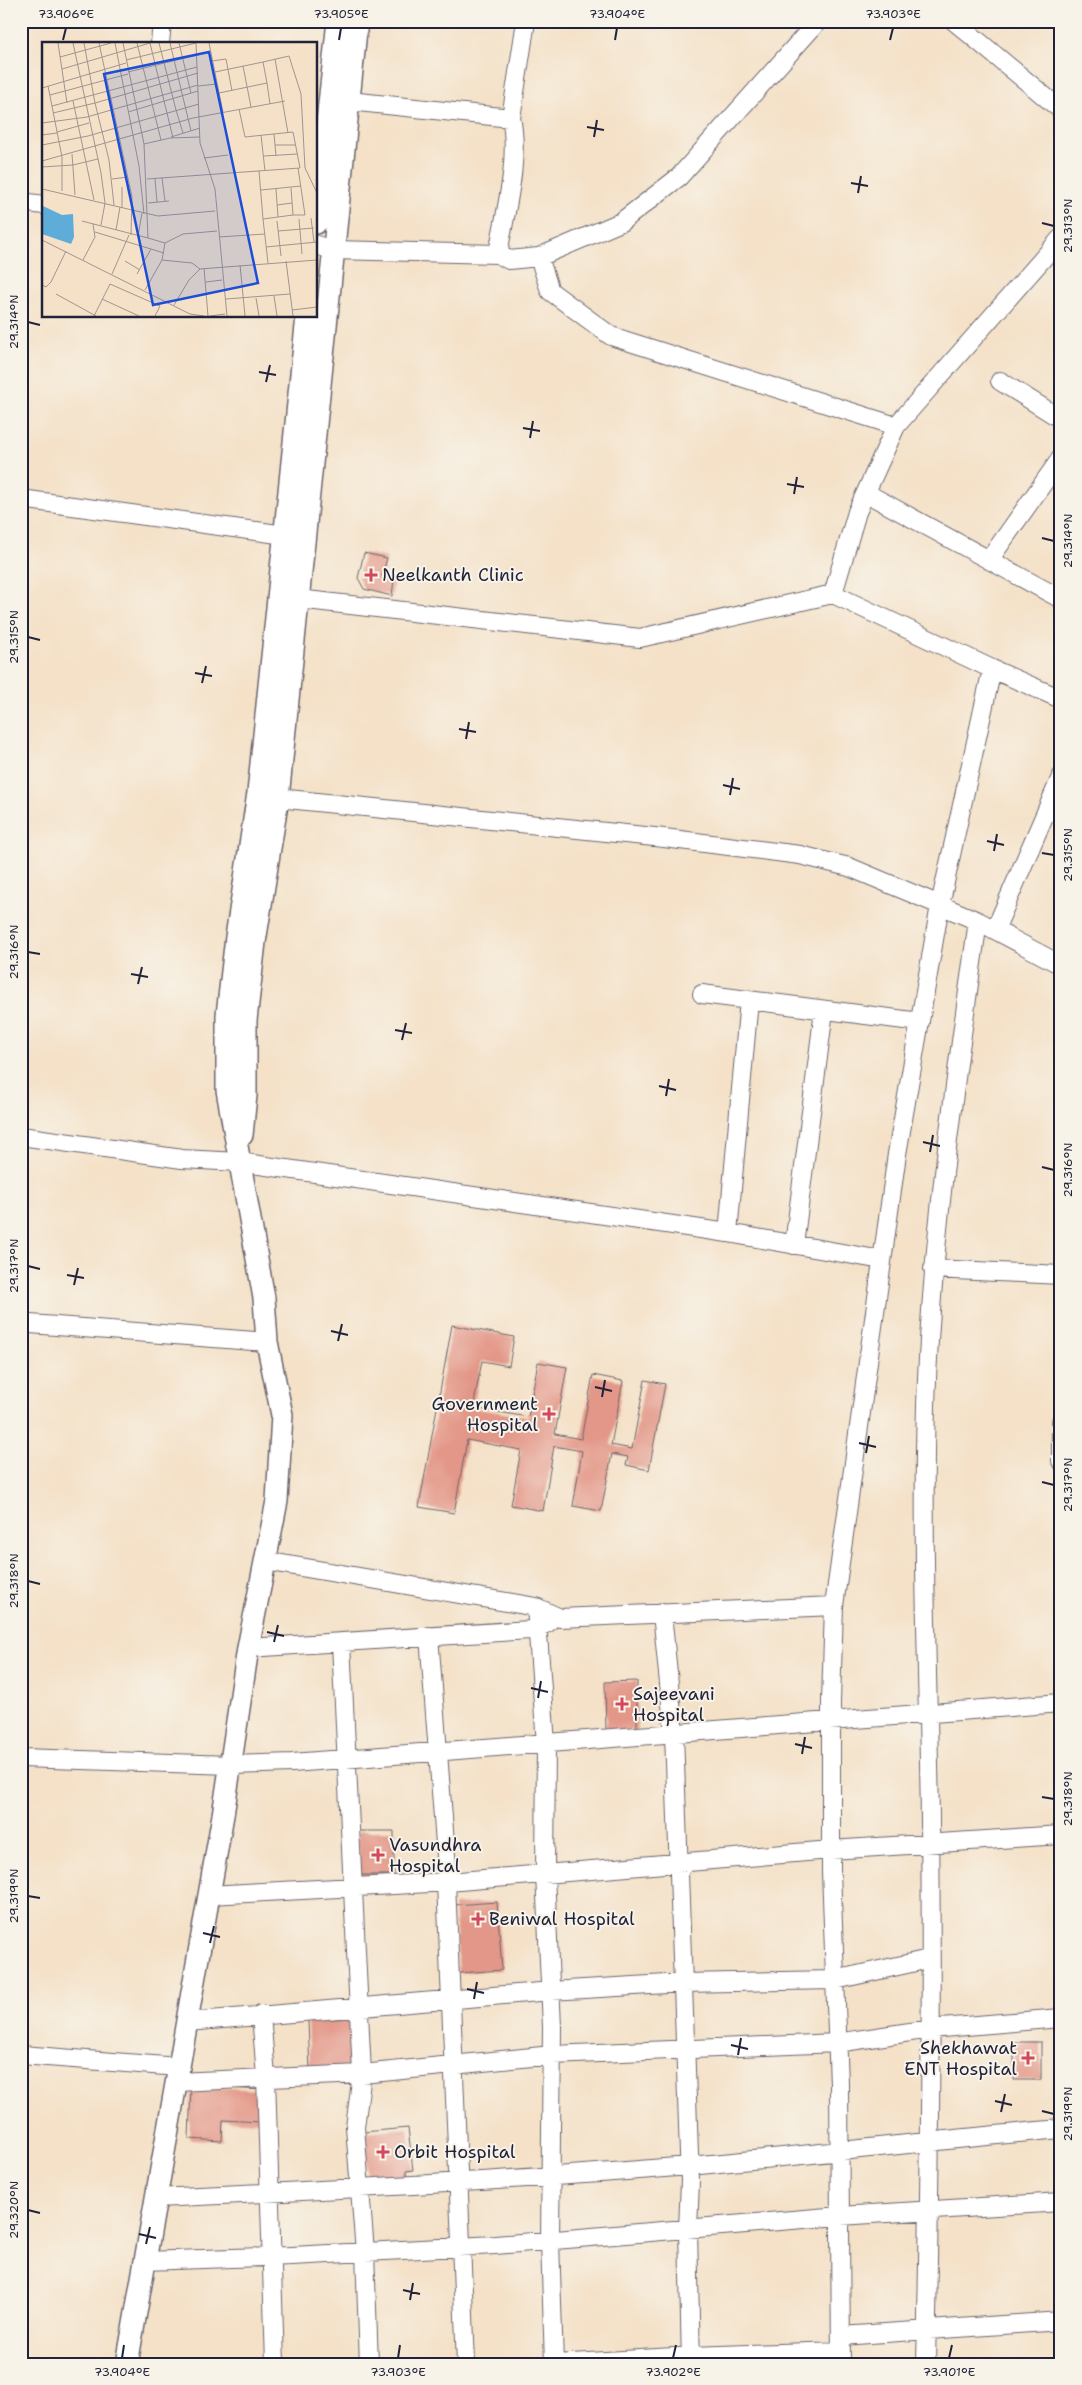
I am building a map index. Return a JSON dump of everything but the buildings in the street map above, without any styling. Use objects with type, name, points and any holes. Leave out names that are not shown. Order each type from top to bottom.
[{"type":"street","points":[[160,42],[162,21]]},
{"type":"street","points":[[318,205],[338,21]]},
{"type":"street","points":[[239,1162],[246,1095],[246,1020],[255,942],[278,798],[298,599],[325,248],[349,101],[357,21]]},
{"type":"street","points":[[498,254],[510,186],[514,131],[511,118],[526,21]]},
{"type":"street","points":[[325,248],[498,254],[509,260],[539,258],[620,222],[679,177],[818,21]]},
{"type":"street","points":[[954,21],[1061,110]]},
{"type":"street","points":[[349,101],[511,118]]},
{"type":"street","points":[[21,202],[42,205]]},
{"type":"street","points":[[834,594],[857,512],[896,426],[1061,238]]},
{"type":"street","points":[[539,258],[550,291],[611,336],[896,426]]},
{"type":"street","points":[[127,2364],[231,1765],[248,1648],[277,1501],[282,1415],[267,1342],[264,1298],[227,1090],[227,1014],[236,936],[258,792],[307,318]]},
{"type":"street","points":[[1000,381],[1061,419]]},
{"type":"street","points":[[989,560],[1061,458]]},
{"type":"street","points":[[866,492],[1061,599]]},
{"type":"street","points":[[21,499],[285,535]]},
{"type":"street","points":[[298,599],[640,638],[834,594],[992,669],[1061,699]]},
{"type":"street","points":[[841,2350],[837,2042],[831,1850],[831,1721],[834,1606],[897,1154],[940,905],[992,669]]},
{"type":"street","points":[[995,930],[1061,777]]},
{"type":"street","points":[[278,798],[664,838],[800,855],[849,867],[978,921],[1061,965]]},
{"type":"street","points":[[926,2364],[931,2140],[930,1843],[925,1575],[926,1415],[934,1269],[956,1076],[978,921]]},
{"type":"street","points":[[702,994],[920,1022]]},
{"type":"street","points":[[728,1233],[749,1000]]},
{"type":"street","points":[[794,1245],[824,1010]]},
{"type":"street","points":[[21,1136],[182,1160],[239,1162],[728,1233],[882,1260]]},
{"type":"street","points":[[934,1269],[1061,1275]]},
{"type":"street","points":[[30,1324],[267,1342]]},
{"type":"street","points":[[1061,1421],[1061,1461]]},
{"type":"street","points":[[265,1561],[536,1607],[560,1618]]},
{"type":"street","points":[[248,1648],[530,1630],[560,1618],[834,1606]]},
{"type":"street","points":[[536,1607],[546,1744],[545,1874],[551,1991],[550,2241],[554,2364],[691,2360],[841,2350],[927,2329],[1061,2321]]},
{"type":"street","points":[[662,1613],[674,1734],[690,2166],[688,2229],[691,2360]]},
{"type":"street","points":[[429,1636],[447,1882],[463,2246],[466,2364]]},
{"type":"street","points":[[341,1643],[360,2006],[362,2074],[354,2127],[364,2252],[368,2364]]},
{"type":"street","points":[[21,1758],[231,1765],[347,1760],[1061,1703]]},
{"type":"street","points":[[209,1895],[447,1882],[831,1850],[1061,1835]]},
{"type":"street","points":[[187,2022],[261,2014],[551,1991],[683,1983],[835,1980],[929,1959]]},
{"type":"street","points":[[261,2014],[266,2077],[268,2193],[275,2364]]},
{"type":"street","points":[[21,2055],[177,2075],[266,2077],[362,2074],[552,2055],[837,2042],[930,2029],[1061,2018]]},
{"type":"street","points":[[155,2198],[358,2189],[690,2166],[931,2140],[1061,2130]]},
{"type":"street","points":[[144,2260],[364,2252],[550,2241],[840,2216],[1061,2202]]},
{"type":"place","name":"Neelkanth Clinic","points":[[371,575]]},
{"type":"place","name":"Government Hospital","points":[[549,1414]]},
{"type":"place","name":"Sajeevani Hospital","points":[[622,1704]]},
{"type":"place","name":"Vasundhra Hospital","points":[[378,1855]]},
{"type":"place","name":"Beniwal Hospital","points":[[478,1919]]},
{"type":"place","name":"Shekhawat ENT Hospital","points":[[1028,2058]]},
{"type":"place","name":"Orbit Hospital","points":[[383,2152]]}]
